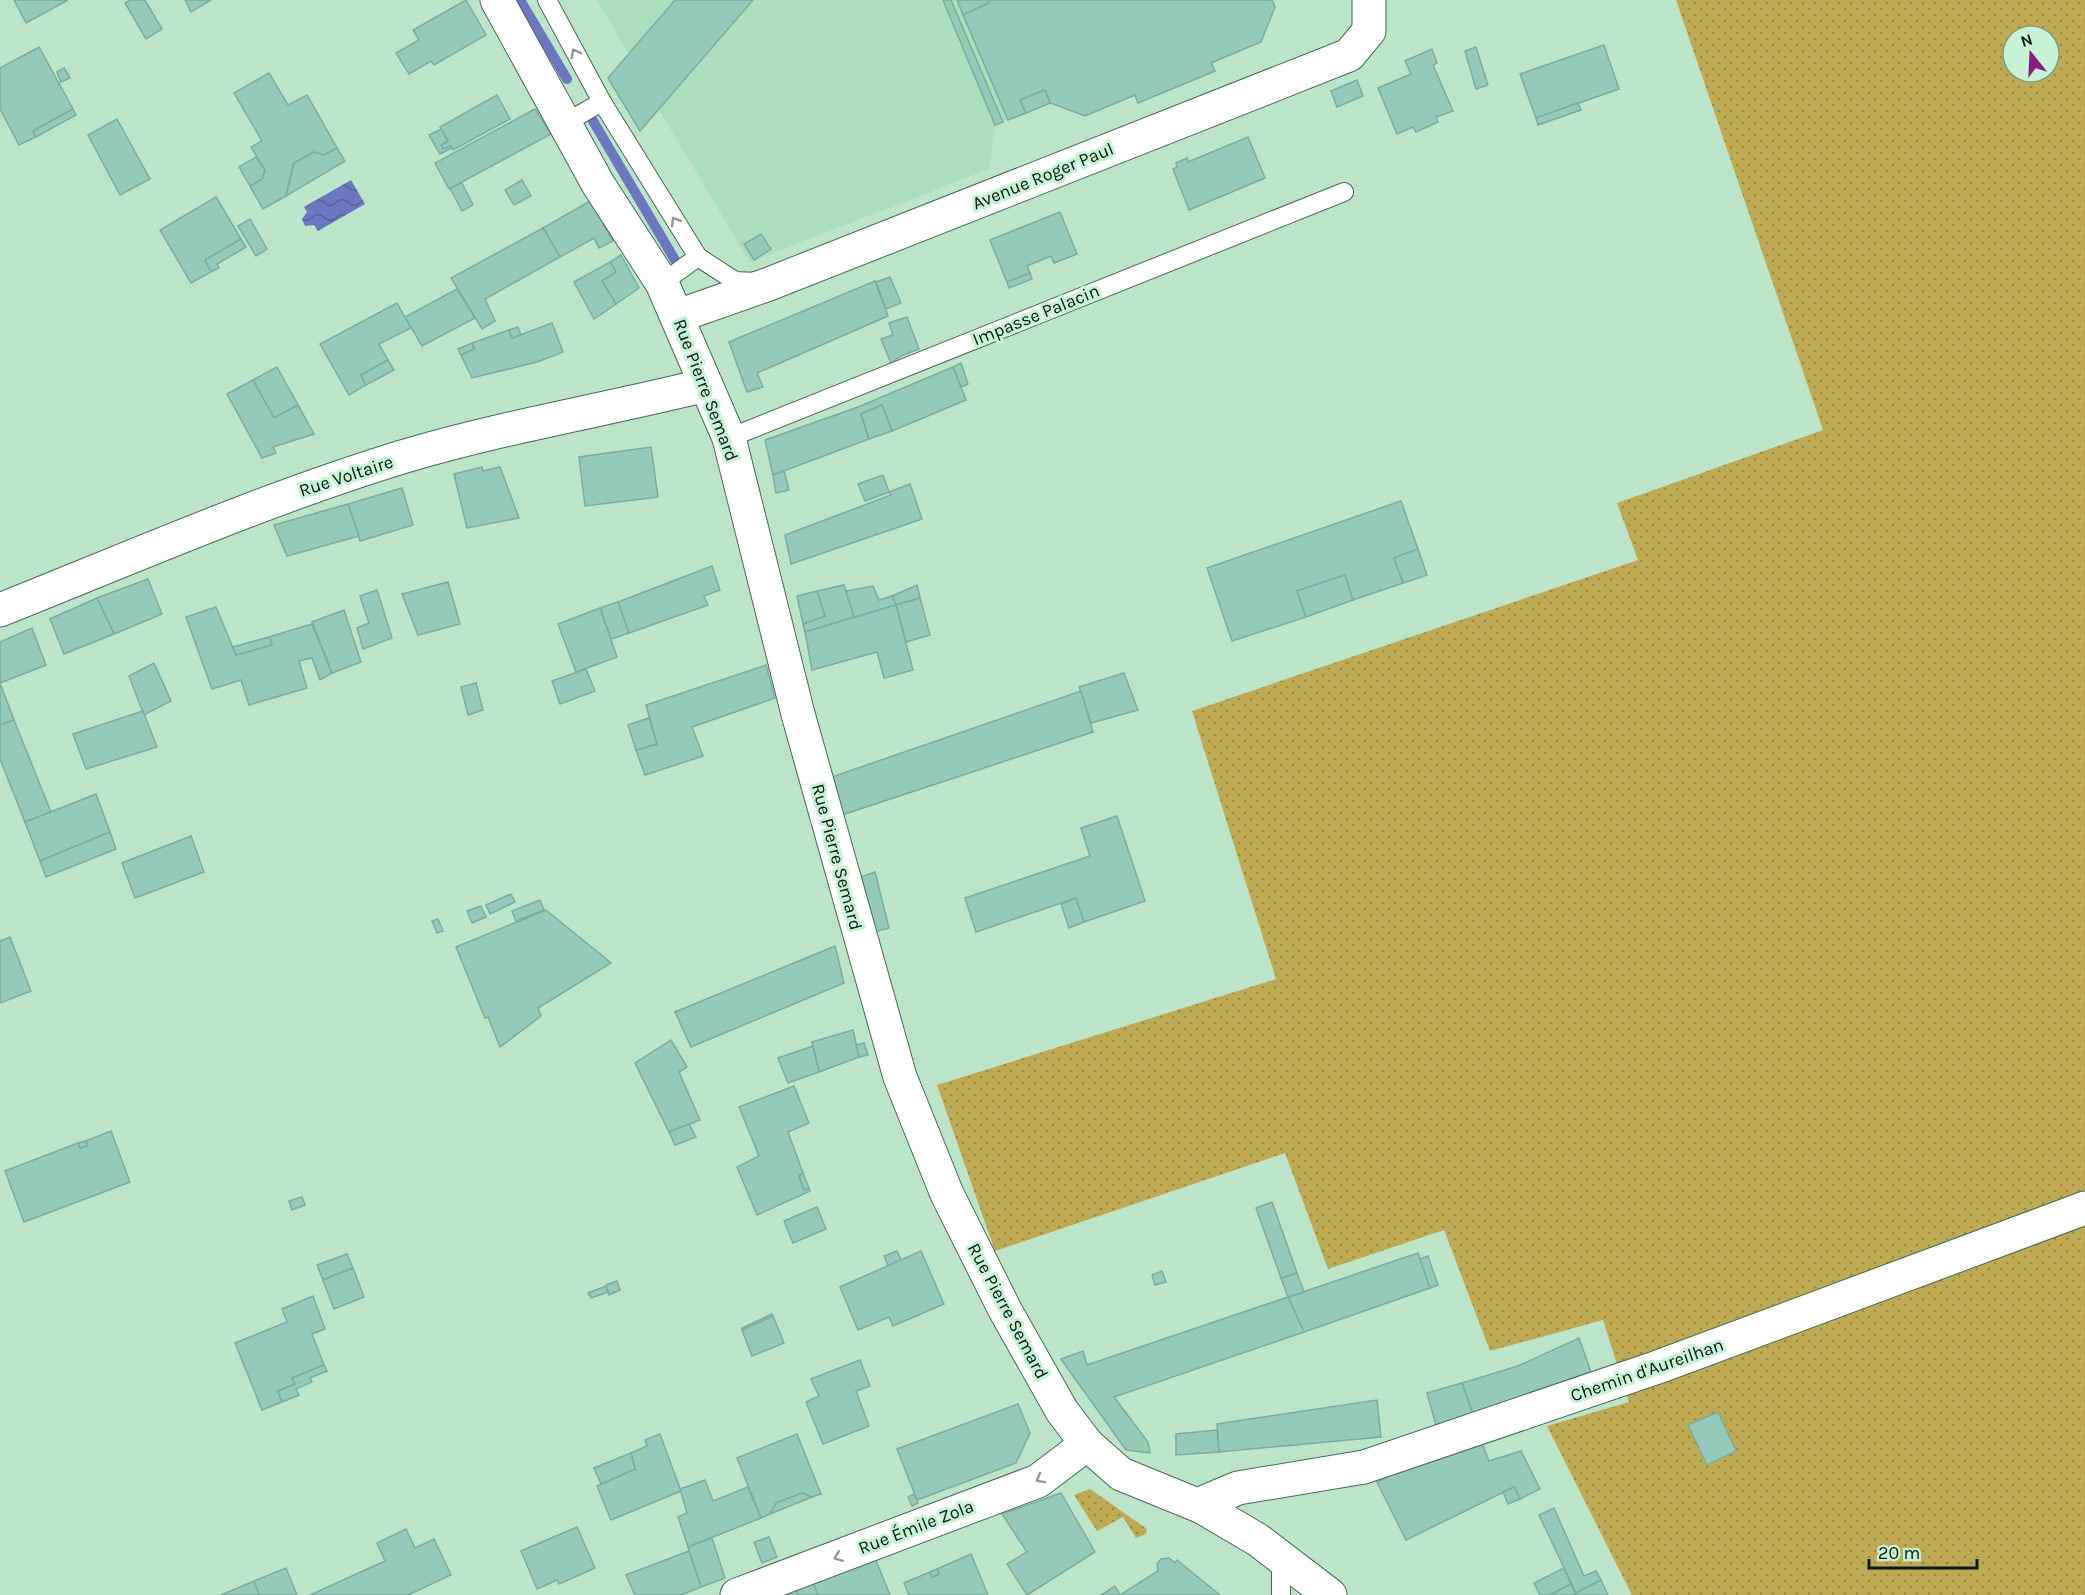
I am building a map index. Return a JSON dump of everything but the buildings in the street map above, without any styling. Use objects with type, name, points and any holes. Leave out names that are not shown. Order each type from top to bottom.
[{"type":"street","name":"Rue Pierre Semard","points":[[497,0],[598,184],[662,283],[729,438],[801,725],[900,1077],[946,1194],[1005,1310],[1062,1411],[1087,1444],[1121,1474],[1202,1507],[1258,1540],[1330,1595]]},
{"type":"street","name":"Avenue Roger Paul","points":[[678,316],[769,284],[1349,55],[1369,30],[1369,0]]},
{"type":"street","name":"Rue Voltaire","points":[[0,610],[297,492],[403,457],[490,434],[706,385]]},
{"type":"street","name":"Chemin d'Aureilhan","points":[[1202,1507],[1207,1501],[1238,1488],[1364,1467],[1658,1368],[2085,1208]]},
{"type":"street","name":"Rue Émile Zola","points":[[737,1595],[1038,1481],[1087,1444]]},
{"type":"lane","points":[[547,0],[602,102],[698,257],[735,281],[769,284]]},
{"type":"lane","points":[[565,123],[602,102]]},
{"type":"lane","name":"Impasse Palacin","points":[[729,438],[1344,192]]},
{"type":"lane","points":[[662,283],[698,257]]},
{"type":"lane","points":[[1281,1557],[1281,1595]]},
{"type":"shaded area","points":[[597,0],[1272,0],[1275,7],[1261,42],[1212,63],[1215,71],[1138,103],[1135,95],[1085,116],[1050,103],[995,125],[989,169],[750,262],[659,110],[640,131],[608,78],[629,54]]},
{"type":"shaded area","points":[[1676,0],[2085,0],[2085,1595],[1632,1595],[1547,1426],[1629,1402],[1603,1320],[1490,1351],[1444,1230],[1328,1269],[1285,1153],[995,1251],[937,1085],[1276,979],[1192,711],[1638,560],[1617,503],[1823,430]]},
{"type":"shaded area","points":[[1090,1489],[1147,1529],[1146,1534],[1136,1538],[1123,1517],[1097,1531],[1074,1495]]},
{"type":"water","points":[[351,180],[365,204],[318,231],[314,225],[305,226],[302,219],[307,212],[304,207]]},
{"type":"waterway","points":[[520,0],[567,79]]},
{"type":"waterway","points":[[593,121],[675,260]]}]
